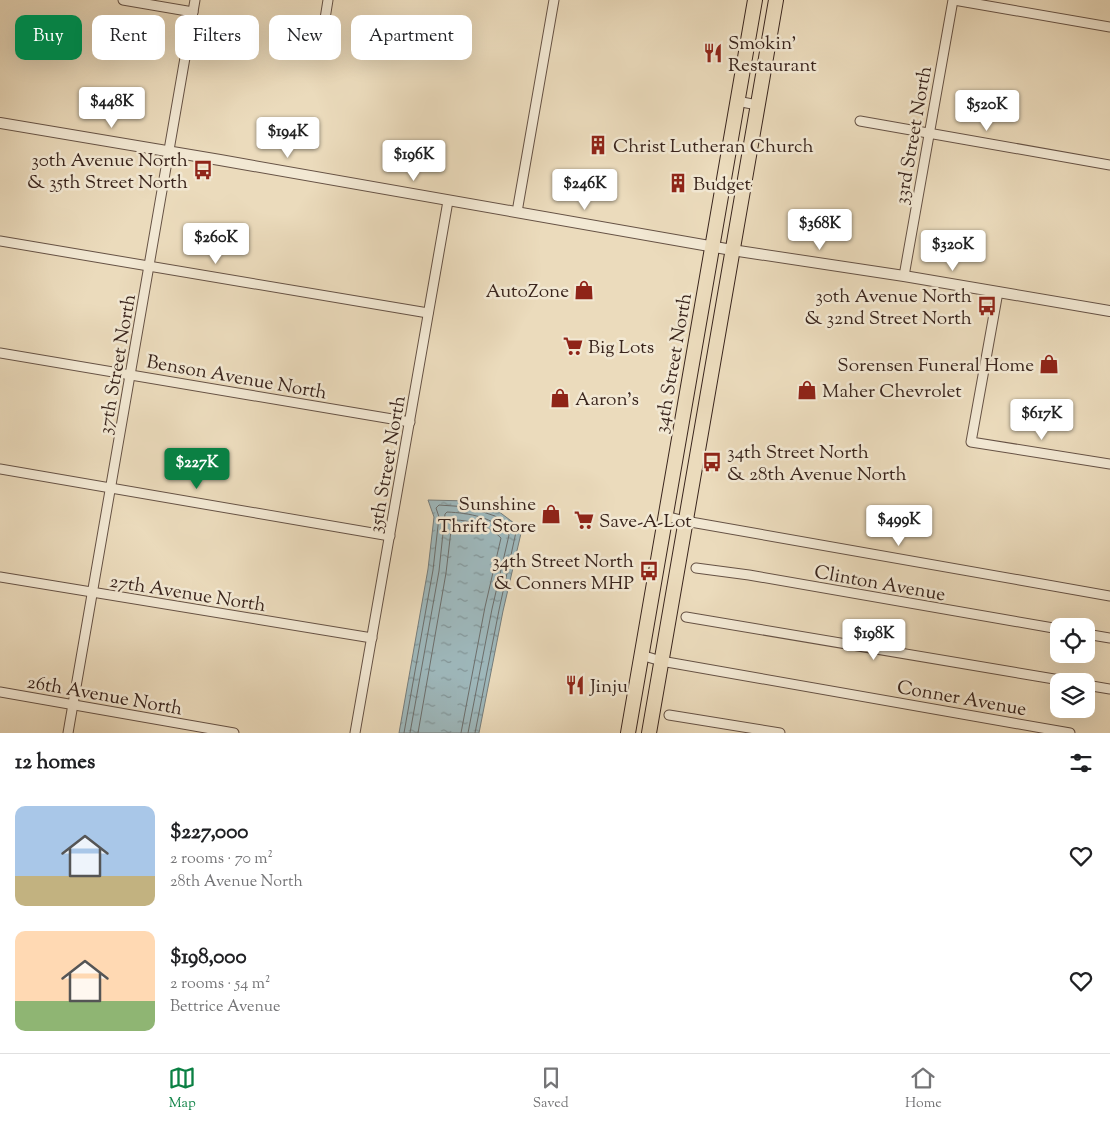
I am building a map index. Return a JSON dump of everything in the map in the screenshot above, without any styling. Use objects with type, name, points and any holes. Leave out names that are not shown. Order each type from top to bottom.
[{"type":"highway","name":"34th Street North","points":[[628,733],[755,0]]},
{"type":"highway","name":"34th Street North","points":[[648,733],[776,0]]},
{"type":"street","points":[[123,0],[193,12]]},
{"type":"street","name":"37th Street North","points":[[68,733],[195,0]]},
{"type":"street","points":[[326,15],[328,0]]},
{"type":"street","points":[[517,212],[554,0]]},
{"type":"street","points":[[953,0],[1110,27]]},
{"type":"street","name":"33rd Street North","points":[[904,276],[953,0]]},
{"type":"street","points":[[737,101],[757,104]]},
{"type":"street","points":[[860,121],[1110,165]]},
{"type":"street","points":[[0,123],[732,250],[904,276],[1110,311]]},
{"type":"street","name":"35th Street North","points":[[355,733],[448,201]]},
{"type":"street","points":[[0,241],[428,313]]},
{"type":"street","points":[[998,292],[971,442],[1110,464]]},
{"type":"street","name":"Benson Avenue North","points":[[0,353],[410,422]]},
{"type":"street","points":[[0,469],[390,536]]},
{"type":"street","points":[[665,516],[1110,596]]},
{"type":"street","name":"Clinton Avenue","points":[[696,568],[749,575],[1050,627]]},
{"type":"street","name":"27th Avenue North","points":[[0,577],[372,638]]},
{"type":"street","points":[[686,617],[1050,678]]},
{"type":"street","points":[[1095,636],[1110,638]]},
{"type":"street","name":"Conner Avenue","points":[[641,655],[1070,733]]},
{"type":"street","points":[[1095,686],[1110,689]]},
{"type":"street","name":"26th Avenue North","points":[[0,692],[234,733]]},
{"type":"street","points":[[670,715],[780,733]]},
{"type":"water","points":[[428,500],[469,501],[498,511],[522,529],[503,611],[479,733],[399,733],[428,569],[434,517]]},
{"type":"place","name":"Smokin' Restaurant","points":[[713,53]]},
{"type":"place","name":"Christ Lutheran Church","points":[[598,145]]},
{"type":"place","name":"30th Avenue North & 35th Street North","points":[[203,170]]},
{"type":"place","name":"Budget","points":[[678,183]]},
{"type":"place","name":"AutoZone","points":[[584,290]]},
{"type":"place","name":"30th Avenue North & 32nd Street North","points":[[987,306]]},
{"type":"place","name":"Big Lots","points":[[573,346]]},
{"type":"place","name":"Sorensen Funeral Home","points":[[1049,364]]},
{"type":"place","name":"Maher Chevrolet","points":[[807,390]]},
{"type":"place","name":"Aaron's","points":[[560,398]]},
{"type":"place","name":"34th Street North & 28th Avenue North","points":[[712,462]]},
{"type":"place","name":"Sunshine Thrift Store","points":[[551,514]]},
{"type":"place","name":"Save-A-Lot","points":[[584,520]]},
{"type":"place","name":"34th Street North & Conners MHP","points":[[649,571]]},
{"type":"place","name":"Jinju","points":[[575,685]]}]
